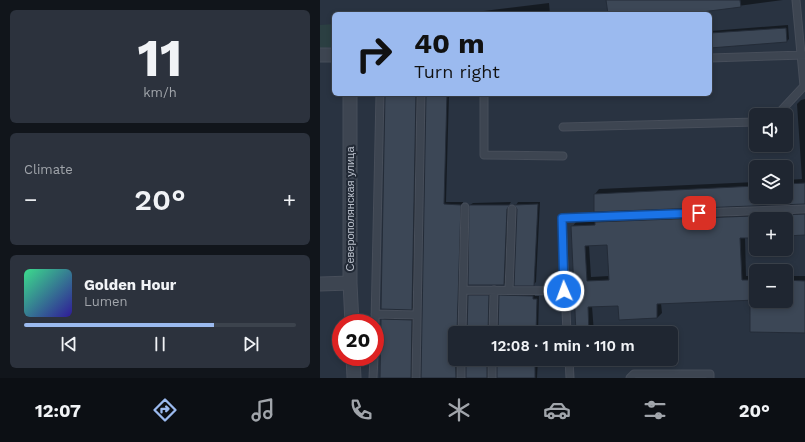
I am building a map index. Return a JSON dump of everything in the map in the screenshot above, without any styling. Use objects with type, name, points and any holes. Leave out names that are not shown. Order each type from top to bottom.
[{"type":"street","points":[[320,55],[332,55]]},
{"type":"street","name":"Северополянская улица","points":[[350,96],[350,283],[352,314]]},
{"type":"street","points":[[320,284],[350,283]]},
{"type":"street","points":[[353,366],[354,378]]},
{"type":"lane","points":[[784,108],[804,86],[803,55],[796,0]]},
{"type":"lane","points":[[712,58],[803,55]]},
{"type":"lane","points":[[375,314],[380,96]]},
{"type":"lane","points":[[416,378],[421,96]]},
{"type":"lane","points":[[484,96],[484,155],[562,156]]},
{"type":"lane","points":[[563,127],[749,122]]},
{"type":"lane","points":[[462,326],[465,207]]},
{"type":"lane","points":[[509,290],[512,209]]},
{"type":"lane","points":[[566,326],[562,218],[805,209]]},
{"type":"lane","points":[[463,290],[564,291]]},
{"type":"lane","points":[[493,326],[494,290]]},
{"type":"lane","points":[[384,314],[417,316]]},
{"type":"lane","points":[[373,378],[374,366]]},
{"type":"lane","points":[[461,366],[461,378]]},
{"type":"lane","points":[[492,366],[492,378]]},
{"type":"lane","points":[[569,366],[570,378]]},
{"type":"lane","points":[[630,378],[634,374],[710,374],[710,378]]},
{"type":"green space","points":[[332,24],[332,47],[320,48],[320,25]]},
{"type":"building","points":[[606,0],[740,0],[741,7],[702,12],[608,12]]},
{"type":"building","points":[[786,28],[787,42],[712,48],[712,33]]},
{"type":"building","points":[[385,96],[416,96],[412,310],[381,309]]},
{"type":"building","points":[[426,96],[447,96],[444,204],[461,205],[457,326],[448,326],[448,366],[456,366],[456,378],[421,378]]},
{"type":"building","points":[[805,183],[805,204],[594,212],[594,194],[749,186],[749,204],[793,204],[793,184]]},
{"type":"building","points":[[538,204],[534,286],[514,286],[517,209],[514,205]]},
{"type":"building","points":[[469,205],[510,205],[507,209],[504,285],[468,285]]},
{"type":"building","points":[[793,214],[805,214],[805,235],[793,236]]},
{"type":"building","points":[[749,216],[749,238],[740,238],[742,280],[749,280],[749,300],[657,304],[657,318],[619,320],[618,306],[588,307],[589,326],[576,326],[571,226],[595,225],[595,222]],"holes":[[[607,245],[609,280],[587,281],[585,246]]]},
{"type":"building","points":[[793,280],[805,281],[805,333],[750,332],[750,308],[793,308]]},
{"type":"building","points":[[468,295],[489,295],[488,326],[467,326]]},
{"type":"building","points":[[499,295],[533,296],[533,299],[537,299],[536,326],[498,326]]},
{"type":"building","points":[[384,319],[412,320],[411,378],[380,378],[380,366],[384,366]]},
{"type":"building","points":[[466,366],[487,366],[487,378],[466,378]]},
{"type":"building","points":[[497,366],[535,366],[535,378],[497,378]]},
{"type":"route","points":[[564,291],[562,218],[699,213]]}]
